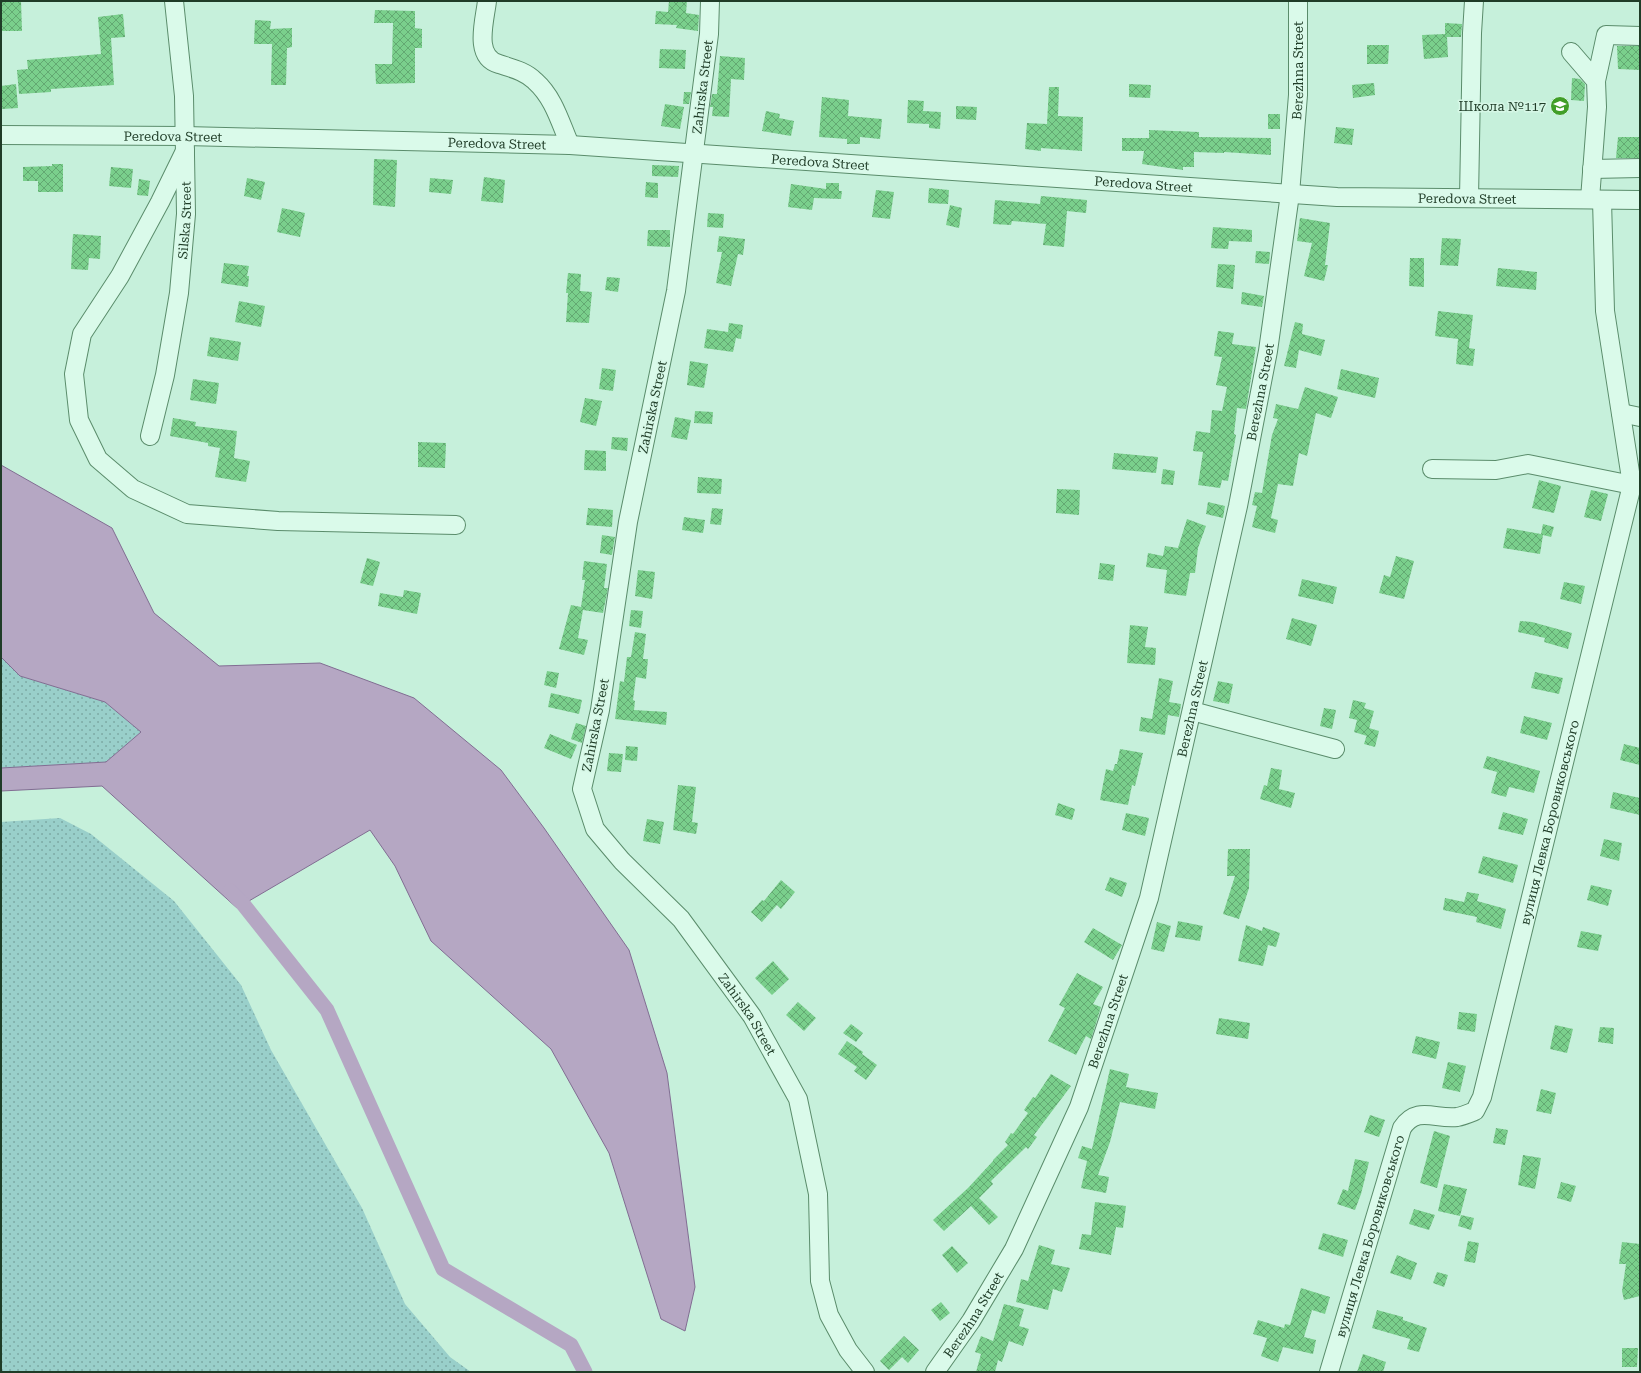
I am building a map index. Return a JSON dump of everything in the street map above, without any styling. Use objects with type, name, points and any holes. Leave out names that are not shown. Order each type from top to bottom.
[{"type":"street","name":"Silska Street","points":[[150,436],[165,375],[179,293],[186,214],[184,96],[174,1]]},
{"type":"street","points":[[487,1],[482,43],[487,56],[497,64],[520,71],[527,75],[545,90],[553,103],[570,145]]},
{"type":"street","name":"Zahirska Street","points":[[710,1],[709,34],[676,291],[628,522],[600,710],[582,789],[595,829],[622,861],[681,919],[752,1016],[798,1099],[818,1194],[820,1281],[829,1315],[848,1350],[865,1372]]},
{"type":"street","name":"Berezhna Street","points":[[935,1372],[971,1321],[1014,1249],[1078,1107],[1149,898],[1238,506],[1268,351],[1290,194],[1298,95],[1298,1]]},
{"type":"street","points":[[1469,198],[1474,1]]},
{"type":"street","name":"вулиця Левка Боровиковського","points":[[1329,1372],[1402,1128],[1407,1120],[1413,1116],[1427,1114],[1457,1117],[1476,1111],[1482,1097],[1632,485],[1605,311],[1592,169],[1597,107],[1596,81],[1606,35],[1640,36]]},
{"type":"street","points":[[1571,52],[1596,81]]},
{"type":"street","name":"Peredova Street","points":[[1,135],[185,143],[570,145],[1290,194],[1640,200]]},
{"type":"street","points":[[185,143],[160,202],[120,276],[82,334],[74,374],[79,420],[98,459],[133,490],[187,514],[278,521],[456,525]]},
{"type":"street","points":[[1592,169],[1640,168]]},
{"type":"street","points":[[1621,413],[1640,417]]},
{"type":"street","points":[[1432,469],[1496,470],[1528,464],[1632,485]]},
{"type":"street","points":[[1192,712],[1335,749]]},
{"type":"shaded area","points":[[1,465],[112,528],[154,613],[219,666],[320,663],[414,698],[501,770],[544,828],[629,950],[667,1073],[695,1287],[685,1331],[661,1319],[609,1153],[551,1049],[431,941],[395,866],[370,830],[237,908],[102,786],[1,791],[1,768],[106,762],[141,732],[105,702],[20,676],[1,657]]},
{"type":"shaded area","points":[[1,657],[20,676],[105,702],[141,732],[106,762],[1,768]]},
{"type":"shaded area","points":[[60,818],[91,834],[174,901],[241,985],[271,1050],[362,1208],[405,1304],[450,1357],[471,1372],[1,1372],[1,822]]},
{"type":"building","points":[[21,1],[22,31],[1,31],[1,2]]},
{"type":"building","points":[[669,1],[687,1],[686,13],[699,15],[698,31],[676,28],[677,25],[655,24],[656,11],[668,12]]},
{"type":"building","points":[[375,10],[415,11],[415,28],[422,29],[422,48],[415,48],[415,83],[376,84],[375,64],[392,64],[393,23],[374,23]]},
{"type":"building","points":[[123,14],[125,37],[111,38],[114,85],[51,89],[51,92],[19,94],[17,70],[28,69],[27,60],[101,54],[98,17]]},
{"type":"building","points":[[255,20],[271,21],[270,29],[292,28],[292,47],[287,48],[286,85],[271,85],[272,44],[254,44]]},
{"type":"building","points":[[1445,23],[1462,24],[1461,37],[1447,37],[1448,57],[1424,59],[1422,35],[1445,34]]},
{"type":"building","points":[[1367,45],[1389,45],[1388,64],[1367,64]]},
{"type":"building","points":[[1617,46],[1640,46],[1640,70],[1618,69]]},
{"type":"building","points":[[660,49],[686,50],[685,69],[659,68]]},
{"type":"building","points":[[720,56],[745,58],[744,80],[731,79],[729,117],[712,116],[713,107],[710,107],[712,94],[717,94]]},
{"type":"building","points":[[1572,78],[1580,79],[1585,84],[1584,101],[1571,100]]},
{"type":"building","points":[[1374,83],[1375,95],[1353,98],[1352,85]]},
{"type":"building","points":[[16,84],[18,108],[2,109],[1,86]]},
{"type":"building","points":[[1129,84],[1151,85],[1150,98],[1129,97]]},
{"type":"building","points":[[1049,87],[1059,87],[1058,116],[1083,117],[1082,151],[1041,148],[1041,151],[1025,149],[1027,123],[1047,124]]},
{"type":"building","points":[[684,92],[691,92],[689,104],[683,104]]},
{"type":"building","points":[[822,97],[849,100],[848,116],[882,119],[880,139],[860,137],[860,144],[847,144],[847,139],[819,137]]},
{"type":"building","points":[[908,100],[924,101],[923,111],[941,112],[940,129],[929,128],[929,124],[907,123]]},
{"type":"building","points":[[665,104],[684,107],[680,129],[661,126]]},
{"type":"building","points":[[956,106],[977,107],[976,120],[956,119]]},
{"type":"building","points":[[766,111],[780,114],[779,118],[794,121],[791,136],[762,131]]},
{"type":"building","points":[[1268,114],[1280,114],[1280,129],[1268,129]]},
{"type":"building","points":[[1336,127],[1354,129],[1352,145],[1334,143]]},
{"type":"building","points":[[1149,130],[1199,132],[1199,137],[1271,138],[1271,155],[1194,152],[1194,167],[1183,167],[1183,170],[1142,164],[1144,151],[1122,151],[1122,138],[1149,138]]},
{"type":"building","points":[[1618,137],[1640,137],[1640,158],[1616,158]]},
{"type":"building","points":[[374,159],[397,160],[395,207],[373,205]]},
{"type":"building","points":[[52,164],[63,164],[63,192],[38,192],[38,181],[23,181],[23,167],[52,166]]},
{"type":"building","points":[[652,165],[679,166],[678,177],[652,176]]},
{"type":"building","points":[[111,167],[133,169],[131,188],[109,186]]},
{"type":"building","points":[[484,177],[505,180],[503,203],[481,201]]},
{"type":"building","points":[[247,178],[265,182],[261,200],[244,196]]},
{"type":"building","points":[[430,178],[453,180],[451,194],[429,192]]},
{"type":"building","points":[[139,179],[150,181],[148,196],[137,195]]},
{"type":"building","points":[[646,182],[658,183],[658,198],[645,197]]},
{"type":"building","points":[[826,183],[839,183],[839,191],[842,191],[841,199],[814,198],[812,210],[788,207],[791,184],[826,189]]},
{"type":"building","points":[[929,188],[949,190],[948,204],[928,203]]},
{"type":"building","points":[[876,190],[894,192],[890,219],[872,217]]},
{"type":"building","points":[[1041,196],[1087,200],[1086,213],[1067,211],[1064,247],[1043,245],[1046,224],[1012,221],[1011,225],[993,224],[995,200],[1040,204]]},
{"type":"building","points":[[950,205],[962,208],[959,228],[946,225]]},
{"type":"building","points":[[282,208],[305,213],[300,237],[277,232]]},
{"type":"building","points":[[708,213],[724,214],[723,228],[707,227]]},
{"type":"building","points":[[1300,218],[1330,223],[1325,265],[1328,265],[1324,281],[1304,276],[1312,243],[1297,241]]},
{"type":"building","points":[[1213,227],[1252,230],[1252,242],[1229,241],[1228,249],[1211,248]]},
{"type":"building","points":[[648,230],[670,230],[670,247],[647,246]]},
{"type":"building","points":[[73,234],[101,236],[100,259],[89,258],[88,270],[71,269]]},
{"type":"building","points":[[719,236],[745,239],[743,255],[738,254],[731,286],[716,283],[722,252],[717,252]]},
{"type":"building","points":[[1442,238],[1461,239],[1458,266],[1440,265]]},
{"type":"building","points":[[1256,251],[1270,252],[1269,264],[1255,263]]},
{"type":"building","points":[[1410,258],[1424,258],[1424,287],[1409,286]]},
{"type":"building","points":[[224,263],[249,266],[247,276],[249,276],[248,287],[221,283]]},
{"type":"building","points":[[1218,264],[1235,265],[1233,289],[1216,287]]},
{"type":"building","points":[[1498,268],[1537,272],[1536,290],[1496,286]]},
{"type":"building","points":[[568,273],[581,274],[580,291],[592,292],[589,323],[566,322]]},
{"type":"building","points":[[607,277],[620,278],[618,292],[605,290]]},
{"type":"building","points":[[1242,292],[1264,296],[1262,307],[1241,304]]},
{"type":"building","points":[[239,301],[265,306],[261,327],[235,322]]},
{"type":"building","points":[[1438,311],[1473,315],[1469,348],[1475,349],[1473,366],[1456,364],[1458,339],[1435,336]]},
{"type":"building","points":[[1295,322],[1303,324],[1302,334],[1325,340],[1321,356],[1299,350],[1296,368],[1284,366]]},
{"type":"building","points":[[729,323],[743,325],[741,339],[736,338],[733,352],[704,348],[707,329],[728,332]]},
{"type":"building","points":[[1218,331],[1234,333],[1232,344],[1256,347],[1246,409],[1237,408],[1234,434],[1236,435],[1228,481],[1222,480],[1220,488],[1198,485],[1203,452],[1193,451],[1196,431],[1210,433],[1212,410],[1222,411],[1227,387],[1216,385],[1222,357],[1214,356]]},
{"type":"building","points":[[210,337],[241,342],[238,361],[207,356]]},
{"type":"building","points":[[690,361],[708,364],[704,388],[687,385]]},
{"type":"building","points":[[602,368],[616,370],[613,391],[599,389]]},
{"type":"building","points":[[1341,369],[1379,378],[1375,398],[1337,389]]},
{"type":"building","points":[[193,379],[219,383],[216,404],[190,400]]},
{"type":"building","points":[[1305,387],[1338,397],[1331,418],[1316,413],[1307,456],[1299,453],[1293,486],[1278,484],[1271,518],[1278,520],[1275,533],[1252,527],[1257,506],[1252,505],[1255,492],[1262,493],[1272,435],[1278,419],[1273,418],[1276,404],[1298,409]]},
{"type":"building","points":[[585,398],[602,401],[596,426],[580,422]]},
{"type":"building","points":[[695,411],[713,412],[712,424],[694,423]]},
{"type":"building","points":[[675,417],[691,420],[687,440],[671,437]]},
{"type":"building","points":[[173,418],[196,422],[195,426],[237,431],[234,458],[250,461],[246,482],[215,477],[220,448],[208,446],[208,443],[170,436]]},
{"type":"building","points":[[612,437],[628,438],[627,451],[611,449]]},
{"type":"building","points":[[418,442],[446,443],[445,468],[418,467]]},
{"type":"building","points":[[585,450],[606,451],[606,471],[584,470]]},
{"type":"building","points":[[1114,453],[1158,457],[1156,473],[1112,469]]},
{"type":"building","points":[[1163,469],[1175,471],[1173,485],[1161,484]]},
{"type":"building","points":[[698,477],[722,479],[721,494],[697,493]]},
{"type":"building","points":[[1539,480],[1561,486],[1554,513],[1532,508]]},
{"type":"building","points":[[1057,489],[1080,490],[1079,515],[1056,513]]},
{"type":"building","points":[[1591,490],[1608,494],[1601,521],[1584,517]]},
{"type":"building","points":[[1208,502],[1225,506],[1223,518],[1206,514]]},
{"type":"building","points":[[588,508],[613,510],[612,527],[586,525]]},
{"type":"building","points":[[712,508],[723,509],[721,525],[710,524]]},
{"type":"building","points":[[684,517],[705,520],[703,533],[682,530]]},
{"type":"building","points":[[1187,519],[1206,526],[1198,548],[1195,573],[1190,573],[1186,596],[1164,593],[1167,570],[1146,567],[1148,553],[1163,556],[1165,546],[1178,548]]},
{"type":"building","points":[[1543,524],[1554,527],[1551,537],[1543,535],[1540,554],[1503,548],[1507,528],[1541,534]]},
{"type":"building","points":[[602,535],[615,537],[612,555],[600,553]]},
{"type":"building","points":[[1396,556],[1414,561],[1404,599],[1379,593],[1384,575],[1390,577]]},
{"type":"building","points":[[367,558],[380,562],[373,586],[360,583]]},
{"type":"building","points":[[584,561],[607,564],[604,588],[608,588],[603,613],[583,610],[578,638],[588,640],[584,655],[559,649],[571,605],[581,607],[585,580],[582,580]]},
{"type":"building","points":[[1100,563],[1115,565],[1113,581],[1098,579]]},
{"type":"building","points":[[638,570],[655,572],[652,599],[635,596]]},
{"type":"building","points":[[1302,579],[1337,587],[1333,604],[1298,596]]},
{"type":"building","points":[[1564,582],[1585,586],[1581,604],[1560,599]]},
{"type":"building","points":[[404,590],[421,593],[417,614],[378,606],[380,593],[403,597]]},
{"type":"building","points":[[631,610],[643,611],[641,628],[629,626]]},
{"type":"building","points":[[1292,618],[1317,625],[1311,646],[1286,639]]},
{"type":"building","points":[[1520,621],[1532,622],[1572,633],[1568,649],[1544,642],[1545,638],[1518,632]]},
{"type":"building","points":[[1130,625],[1148,627],[1145,647],[1156,648],[1155,665],[1127,663]]},
{"type":"building","points":[[635,632],[646,634],[643,659],[648,659],[646,679],[636,677],[633,700],[635,701],[634,710],[667,712],[666,725],[615,719],[620,681],[624,682],[627,657],[631,657]]},
{"type":"building","points":[[547,671],[559,673],[556,688],[544,685]]},
{"type":"building","points":[[1535,672],[1563,678],[1559,694],[1531,688]]},
{"type":"building","points":[[1159,678],[1173,681],[1169,702],[1181,704],[1179,717],[1168,715],[1165,735],[1139,731],[1141,717],[1152,719]]},
{"type":"building","points":[[1218,681],[1233,684],[1229,704],[1213,701]]},
{"type":"building","points":[[551,693],[582,700],[579,714],[548,707]]},
{"type":"building","points":[[1353,700],[1366,703],[1364,708],[1374,711],[1367,736],[1354,732],[1357,720],[1349,718]]},
{"type":"building","points":[[1324,708],[1336,710],[1332,729],[1320,726]]},
{"type":"building","points":[[1524,716],[1552,723],[1547,740],[1520,733]]},
{"type":"building","points":[[576,723],[586,726],[582,743],[571,739]]},
{"type":"building","points":[[1369,728],[1379,731],[1375,747],[1364,744]]},
{"type":"building","points":[[550,734],[577,745],[571,759],[544,748]]},
{"type":"building","points":[[1624,744],[1640,748],[1640,765],[1620,760]]},
{"type":"building","points":[[626,746],[638,747],[637,761],[625,760]]},
{"type":"building","points":[[1120,749],[1143,753],[1135,786],[1132,785],[1128,805],[1100,800],[1106,769],[1113,771],[1115,764],[1117,764]]},
{"type":"building","points":[[609,753],[623,754],[621,772],[607,771]]},
{"type":"building","points":[[1487,756],[1540,771],[1534,793],[1509,787],[1506,797],[1491,793],[1497,772],[1483,768]]},
{"type":"building","points":[[1271,768],[1282,770],[1279,789],[1295,793],[1291,808],[1260,799],[1264,785],[1267,786]]},
{"type":"building","points":[[678,785],[696,787],[692,822],[698,823],[696,834],[673,830]]},
{"type":"building","points":[[1613,792],[1640,798],[1640,815],[1610,808]]},
{"type":"building","points":[[1058,803],[1075,809],[1072,820],[1055,815]]},
{"type":"building","points":[[1503,812],[1528,819],[1523,835],[1498,829]]},
{"type":"building","points":[[1126,813],[1149,818],[1145,836],[1122,830]]},
{"type":"building","points":[[647,819],[664,822],[660,844],[643,841]]},
{"type":"building","points":[[1604,839],[1622,843],[1619,861],[1600,856]]},
{"type":"building","points":[[1228,849],[1250,849],[1249,888],[1239,919],[1223,914],[1235,876],[1227,876]]},
{"type":"building","points":[[1483,856],[1518,865],[1513,883],[1478,873]]},
{"type":"building","points":[[1110,877],[1127,883],[1122,897],[1105,890]]},
{"type":"building","points":[[781,880],[795,892],[781,909],[777,905],[762,922],[751,912],[762,900],[764,901]]},
{"type":"building","points":[[1591,885],[1612,890],[1608,906],[1587,900]]},
{"type":"building","points":[[1467,892],[1479,894],[1477,901],[1506,909],[1501,929],[1476,922],[1477,917],[1443,910],[1445,898],[1464,902]]},
{"type":"building","points":[[1178,921],[1203,926],[1200,941],[1175,937]]},
{"type":"building","points":[[1157,922],[1171,926],[1164,952],[1151,949]]},
{"type":"building","points":[[1246,925],[1262,931],[1263,927],[1280,933],[1276,947],[1268,945],[1263,966],[1238,961]]},
{"type":"building","points":[[1093,928],[1122,945],[1113,960],[1084,942]]},
{"type":"building","points":[[1581,931],[1602,935],[1598,951],[1577,947]]},
{"type":"building","points":[[773,961],[789,979],[772,995],[755,978]]},
{"type":"building","points":[[1077,973],[1103,987],[1093,1004],[1101,1007],[1091,1039],[1086,1036],[1076,1055],[1048,1041],[1065,1008],[1059,1005]]},
{"type":"building","points":[[798,1002],[816,1018],[804,1031],[786,1015]]},
{"type":"building","points":[[1459,1012],[1477,1014],[1475,1032],[1457,1029]]},
{"type":"building","points":[[1219,1018],[1250,1023],[1248,1039],[1216,1034]]},
{"type":"building","points":[[851,1024],[863,1033],[856,1042],[843,1033]]},
{"type":"building","points":[[1555,1025],[1573,1029],[1567,1053],[1550,1049]]},
{"type":"building","points":[[1600,1027],[1614,1028],[1613,1044],[1598,1042]]},
{"type":"building","points":[[1416,1036],[1440,1042],[1436,1059],[1412,1053]]},
{"type":"building","points":[[847,1041],[863,1052],[862,1054],[877,1065],[866,1080],[854,1071],[857,1067],[838,1054]]},
{"type":"building","points":[[1448,1062],[1466,1066],[1460,1092],[1442,1088]]},
{"type":"building","points":[[1110,1069],[1129,1074],[1126,1087],[1158,1093],[1155,1109],[1120,1102],[1110,1142],[1098,1175],[1109,1177],[1106,1193],[1081,1188],[1087,1161],[1078,1158],[1082,1146],[1092,1149]]},
{"type":"building","points":[[1051,1074],[1071,1086],[1034,1135],[1037,1137],[1028,1149],[1026,1147],[991,1181],[993,1184],[979,1198],[998,1217],[989,1225],[971,1206],[944,1231],[933,1220],[968,1188],[1008,1145],[1005,1142],[1011,1133],[1013,1134],[1028,1113],[1024,1110],[1033,1097],[1035,1098]]},
{"type":"building","points":[[1541,1089],[1556,1093],[1551,1114],[1536,1111]]},
{"type":"building","points":[[1370,1115],[1385,1120],[1379,1137],[1364,1132]]},
{"type":"building","points":[[1496,1128],[1508,1130],[1505,1145],[1493,1143]]},
{"type":"building","points":[[1434,1131],[1450,1136],[1437,1188],[1420,1183]]},
{"type":"building","points":[[1523,1155],[1541,1158],[1535,1189],[1518,1185]]},
{"type":"building","points":[[1355,1159],[1369,1162],[1361,1194],[1355,1210],[1337,1204],[1343,1189],[1348,1191]]},
{"type":"building","points":[[1561,1182],[1576,1186],[1571,1202],[1557,1198]]},
{"type":"building","points":[[1444,1184],[1467,1189],[1460,1216],[1438,1211]]},
{"type":"building","points":[[1095,1202],[1126,1206],[1123,1228],[1116,1227],[1111,1255],[1079,1249],[1082,1234],[1091,1235]]},
{"type":"building","points":[[1414,1209],[1435,1215],[1429,1230],[1409,1224]]},
{"type":"building","points":[[1461,1215],[1474,1218],[1471,1230],[1458,1226]]},
{"type":"building","points":[[1323,1233],[1348,1240],[1343,1257],[1318,1249]]},
{"type":"building","points":[[1468,1241],[1479,1243],[1475,1263],[1464,1261]]},
{"type":"building","points":[[1622,1242],[1640,1244],[1640,1296],[1624,1300],[1622,1291],[1626,1264],[1619,1264]]},
{"type":"building","points":[[1039,1245],[1055,1250],[1051,1264],[1070,1268],[1062,1292],[1053,1289],[1048,1310],[1016,1302],[1021,1279],[1028,1281]]},
{"type":"building","points":[[952,1246],[968,1263],[957,1273],[942,1255]]},
{"type":"building","points":[[1397,1255],[1417,1263],[1411,1280],[1390,1273]]},
{"type":"building","points":[[1437,1272],[1448,1275],[1444,1287],[1433,1283]]},
{"type":"building","points":[[1301,1288],[1330,1297],[1325,1314],[1312,1310],[1304,1337],[1316,1340],[1313,1354],[1283,1347],[1278,1362],[1261,1356],[1267,1338],[1253,1334],[1258,1320],[1284,1328],[1285,1324],[1290,1325]]},
{"type":"building","points":[[941,1302],[950,1313],[940,1321],[931,1310]]},
{"type":"building","points":[[1004,1304],[1024,1309],[1019,1326],[1029,1329],[1023,1346],[1009,1341],[1002,1362],[998,1360],[995,1372],[976,1372],[981,1354],[975,1352],[981,1336],[993,1341]]},
{"type":"building","points":[[1377,1310],[1403,1317],[1403,1320],[1427,1328],[1419,1352],[1407,1349],[1410,1339],[1372,1328]]},
{"type":"building","points":[[904,1336],[919,1350],[908,1363],[902,1357],[889,1370],[880,1361]]},
{"type":"building","points":[[1622,1348],[1638,1348],[1637,1367],[1622,1367]]},
{"type":"building","points":[[1363,1354],[1386,1362],[1383,1372],[1357,1372]]},
{"type":"waterway","points":[[230,891],[243,904],[327,1010],[443,1269],[571,1345],[585,1372]]},
{"type":"place","name":"Школа №117","points":[[1560,106]]}]
